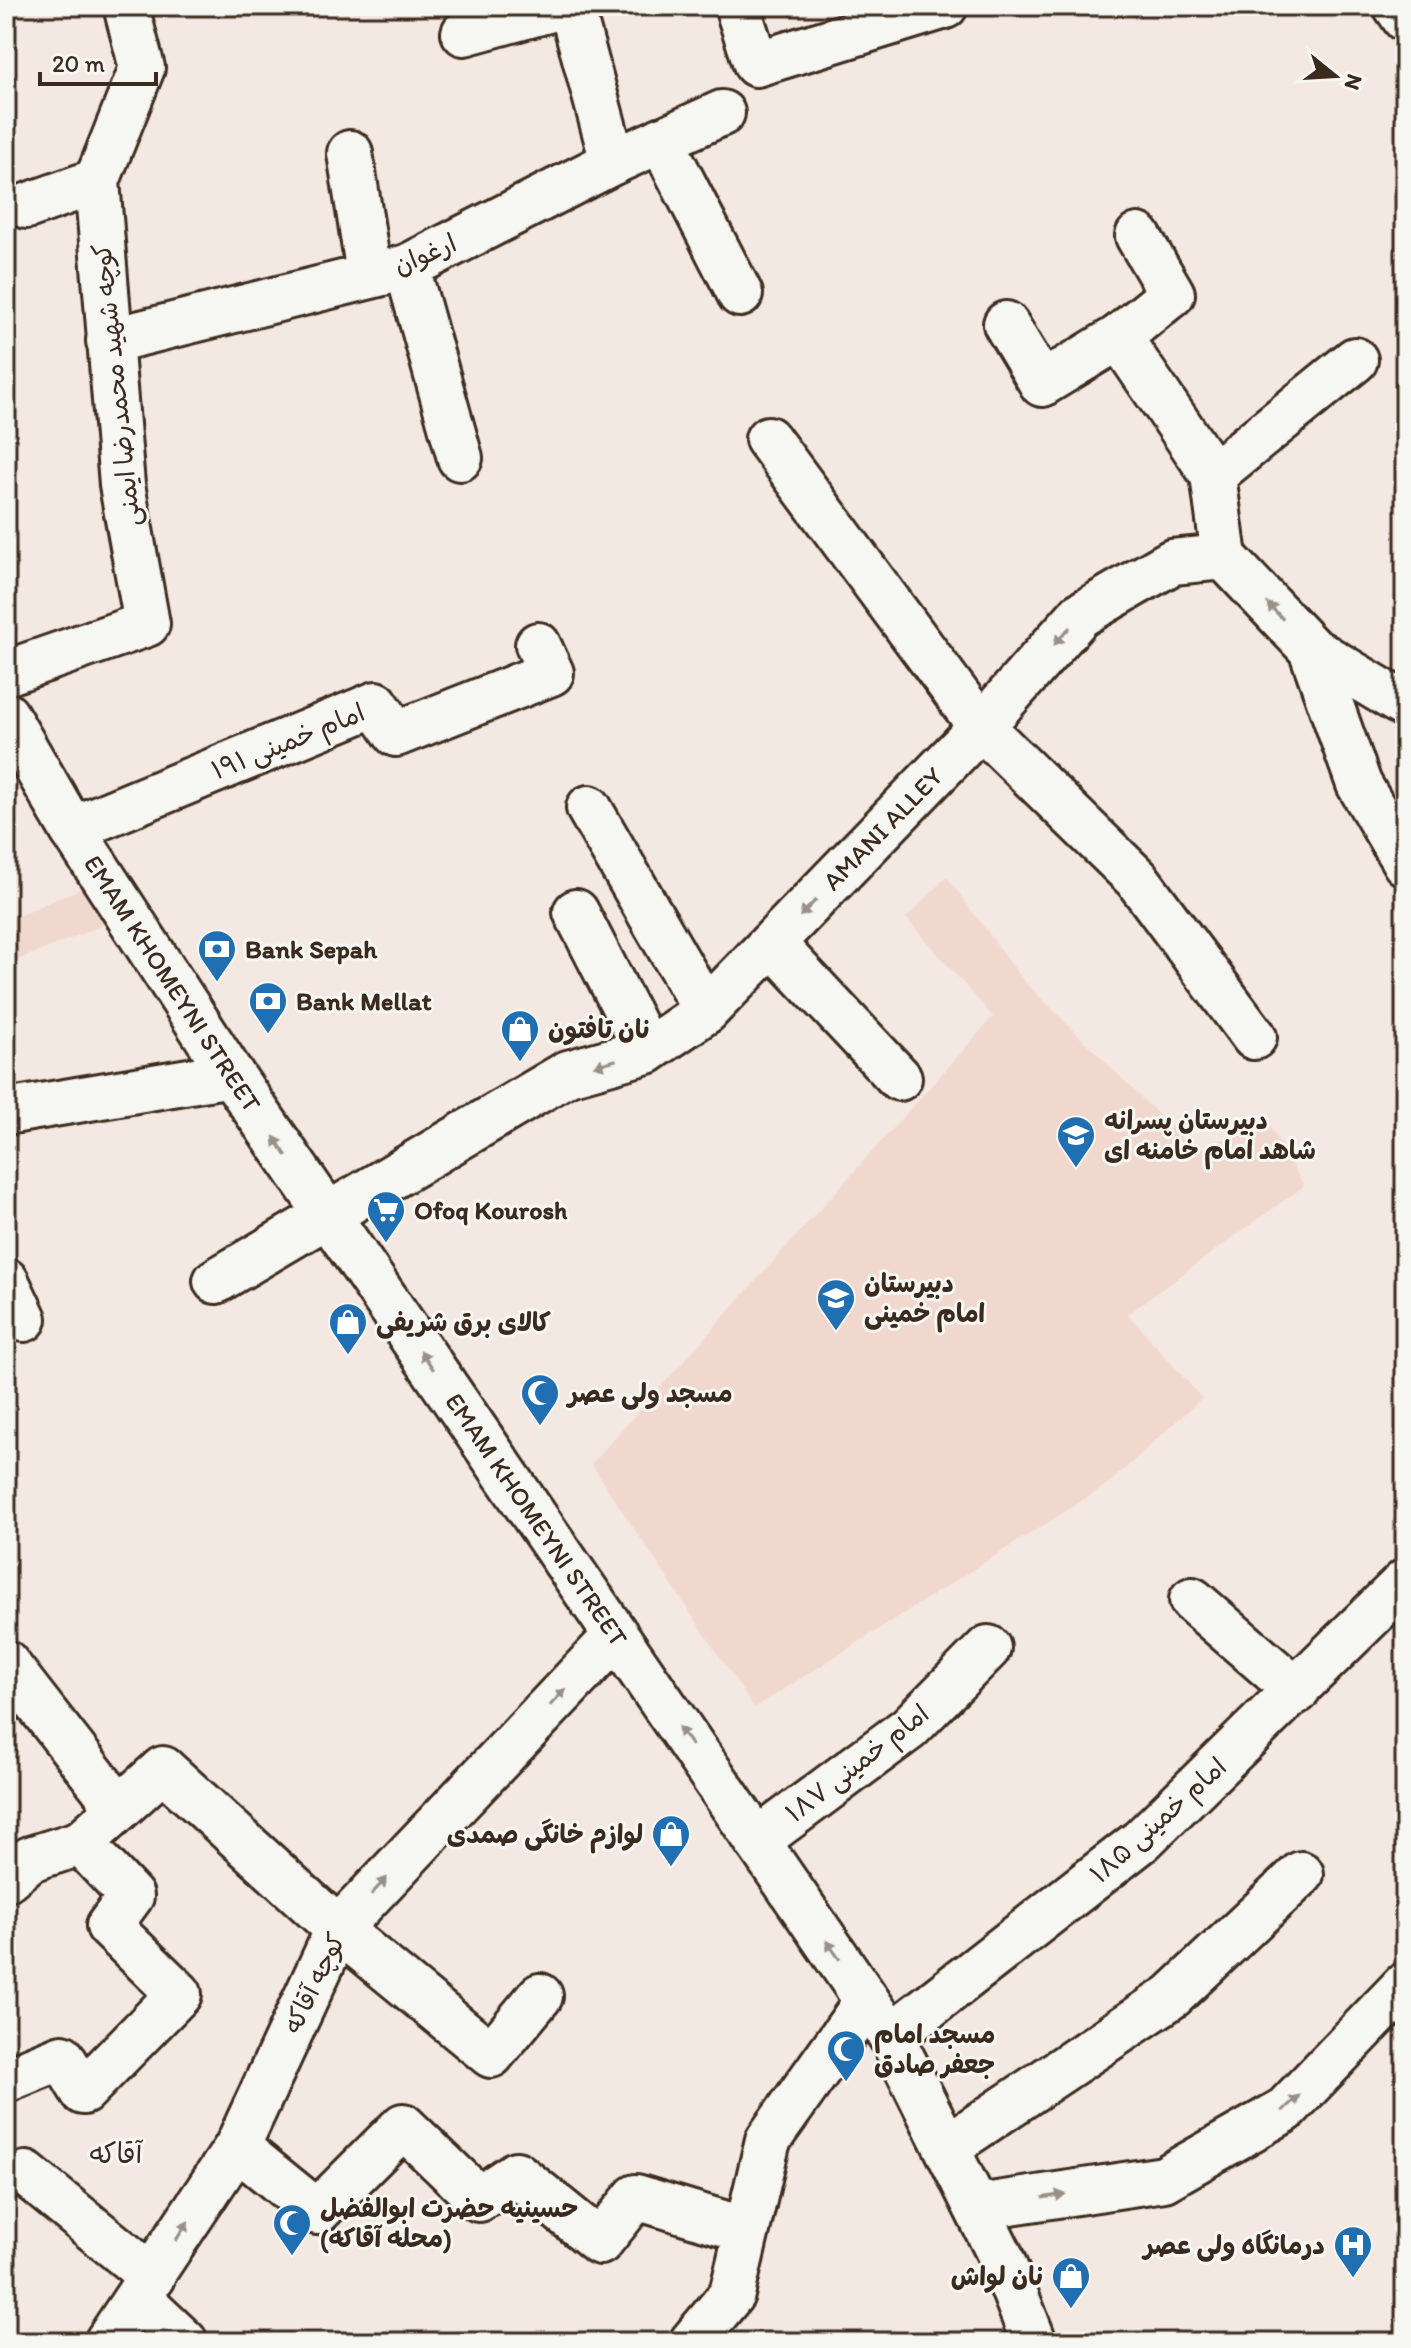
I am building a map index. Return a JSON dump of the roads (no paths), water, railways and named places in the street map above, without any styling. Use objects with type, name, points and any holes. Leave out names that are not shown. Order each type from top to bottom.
[{"type":"street","name":"کوچه شهید محمدرضا ایمنی","points":[[6,673],[147,624],[122,485],[97,181],[142,68],[126,6]]},
{"type":"street","points":[[464,33],[562,6]]},
{"type":"street","points":[[571,6],[613,162]]},
{"type":"street","points":[[737,6],[756,64],[945,6]]},
{"type":"street","points":[[1396,6],[1405,19]]},
{"type":"street","name":"ارغوان","points":[[109,341],[388,270],[722,113]]},
{"type":"street","points":[[661,140],[740,294]]},
{"type":"street","points":[[350,153],[388,270],[460,458]]},
{"type":"street","points":[[27,206],[97,181]]},
{"type":"street","points":[[1006,324],[1042,384],[1119,337],[1172,294],[1138,236]]},
{"type":"street","points":[[1119,337],[1213,475],[1224,557],[1311,649],[1405,705]]},
{"type":"street","points":[[1213,475],[1355,360]]},
{"type":"street","points":[[768,439],[981,727],[1137,879],[1254,1037]]},
{"type":"street","name":"AMANI ALLEY","points":[[216,1281],[568,1073],[647,1051],[706,1011],[981,727],[1080,615],[1172,562],[1224,557]]},
{"type":"street","name":"امام خمینی ۱۹۱","points":[[72,829],[376,704],[396,734],[551,673],[538,645]]},
{"type":"street","points":[[1311,649],[1359,784],[1405,863]]},
{"type":"street","name":"EMAM KHOMEYNI STREET","points":[[6,715],[72,829],[231,1074],[879,2018],[1000,2255],[1034,2342]]},
{"type":"street","points":[[589,808],[706,1011]]},
{"type":"street","points":[[576,912],[647,1051]]},
{"type":"street","points":[[773,944],[899,1078]]},
{"type":"street","points":[[6,1112],[231,1074]]},
{"type":"street","name":"امام خمینی ۱۸۵","points":[[692,2342],[732,2294],[768,2140],[879,2018],[1141,1841],[1405,1582]]},
{"type":"street","points":[[1192,1600],[1297,1691]]},
{"type":"street","name":"کوچه آقاکه","points":[[107,2342],[237,2147],[338,1929],[616,1636]]},
{"type":"street","name":"امام خمینی ۱۸۷","points":[[757,1841],[909,1728],[988,1648]]},
{"type":"street","points":[[6,1663],[119,1808]]},
{"type":"street","points":[[6,1879],[30,1859],[81,1843],[163,1769],[338,1929],[491,2055],[540,1996]]},
{"type":"street","points":[[6,2080],[62,2057],[83,2092],[179,1994],[109,1926],[131,1896],[81,1843]]},
{"type":"street","points":[[947,2147],[1172,1996],[1301,1874]]},
{"type":"street","points":[[977,2207],[1164,2179],[1285,2110],[1405,1985]]},
{"type":"street","points":[[237,2147],[317,2212],[403,2126],[479,2199],[516,2174],[600,2242],[636,2197],[746,2230]]},
{"type":"street","points":[[26,2174],[145,2288],[185,2342]]},
{"type":"place","name":"Bank Sepah","points":[[217,983]]},
{"type":"place","name":"Bank Mellat","points":[[268,1035]]},
{"type":"place","name":"نان تافتون","points":[[520,1063]]},
{"type":"place","name":"دبیرستان پسرانه شاهد امام خامنه ای","points":[[1076,1169]]},
{"type":"place","name":"Ofoq Kourosh","points":[[386,1244]]},
{"type":"place","name":"دبیرستان امام خمینی","points":[[836,1332]]},
{"type":"place","name":"کالای برق شریفی","points":[[348,1356]]},
{"type":"place","name":"مسجد ولی عصر","points":[[540,1427]]},
{"type":"place","name":"لوازم خانگی صمدی","points":[[671,1868]]},
{"type":"place","name":"مسجد امام جعفر صادق","points":[[846,2083]]},
{"type":"place","name":"حسینیه حضرت ابوالفضل (محله آقاکه)","points":[[292,2257]]},
{"type":"place","name":"درمانگاه ولی عصر","points":[[1353,2279]]},
{"type":"place","name":"نان لواش","points":[[1071,2310]]},
{"type":"district","name":"آقاکه","points":[[116,2153]]}]
